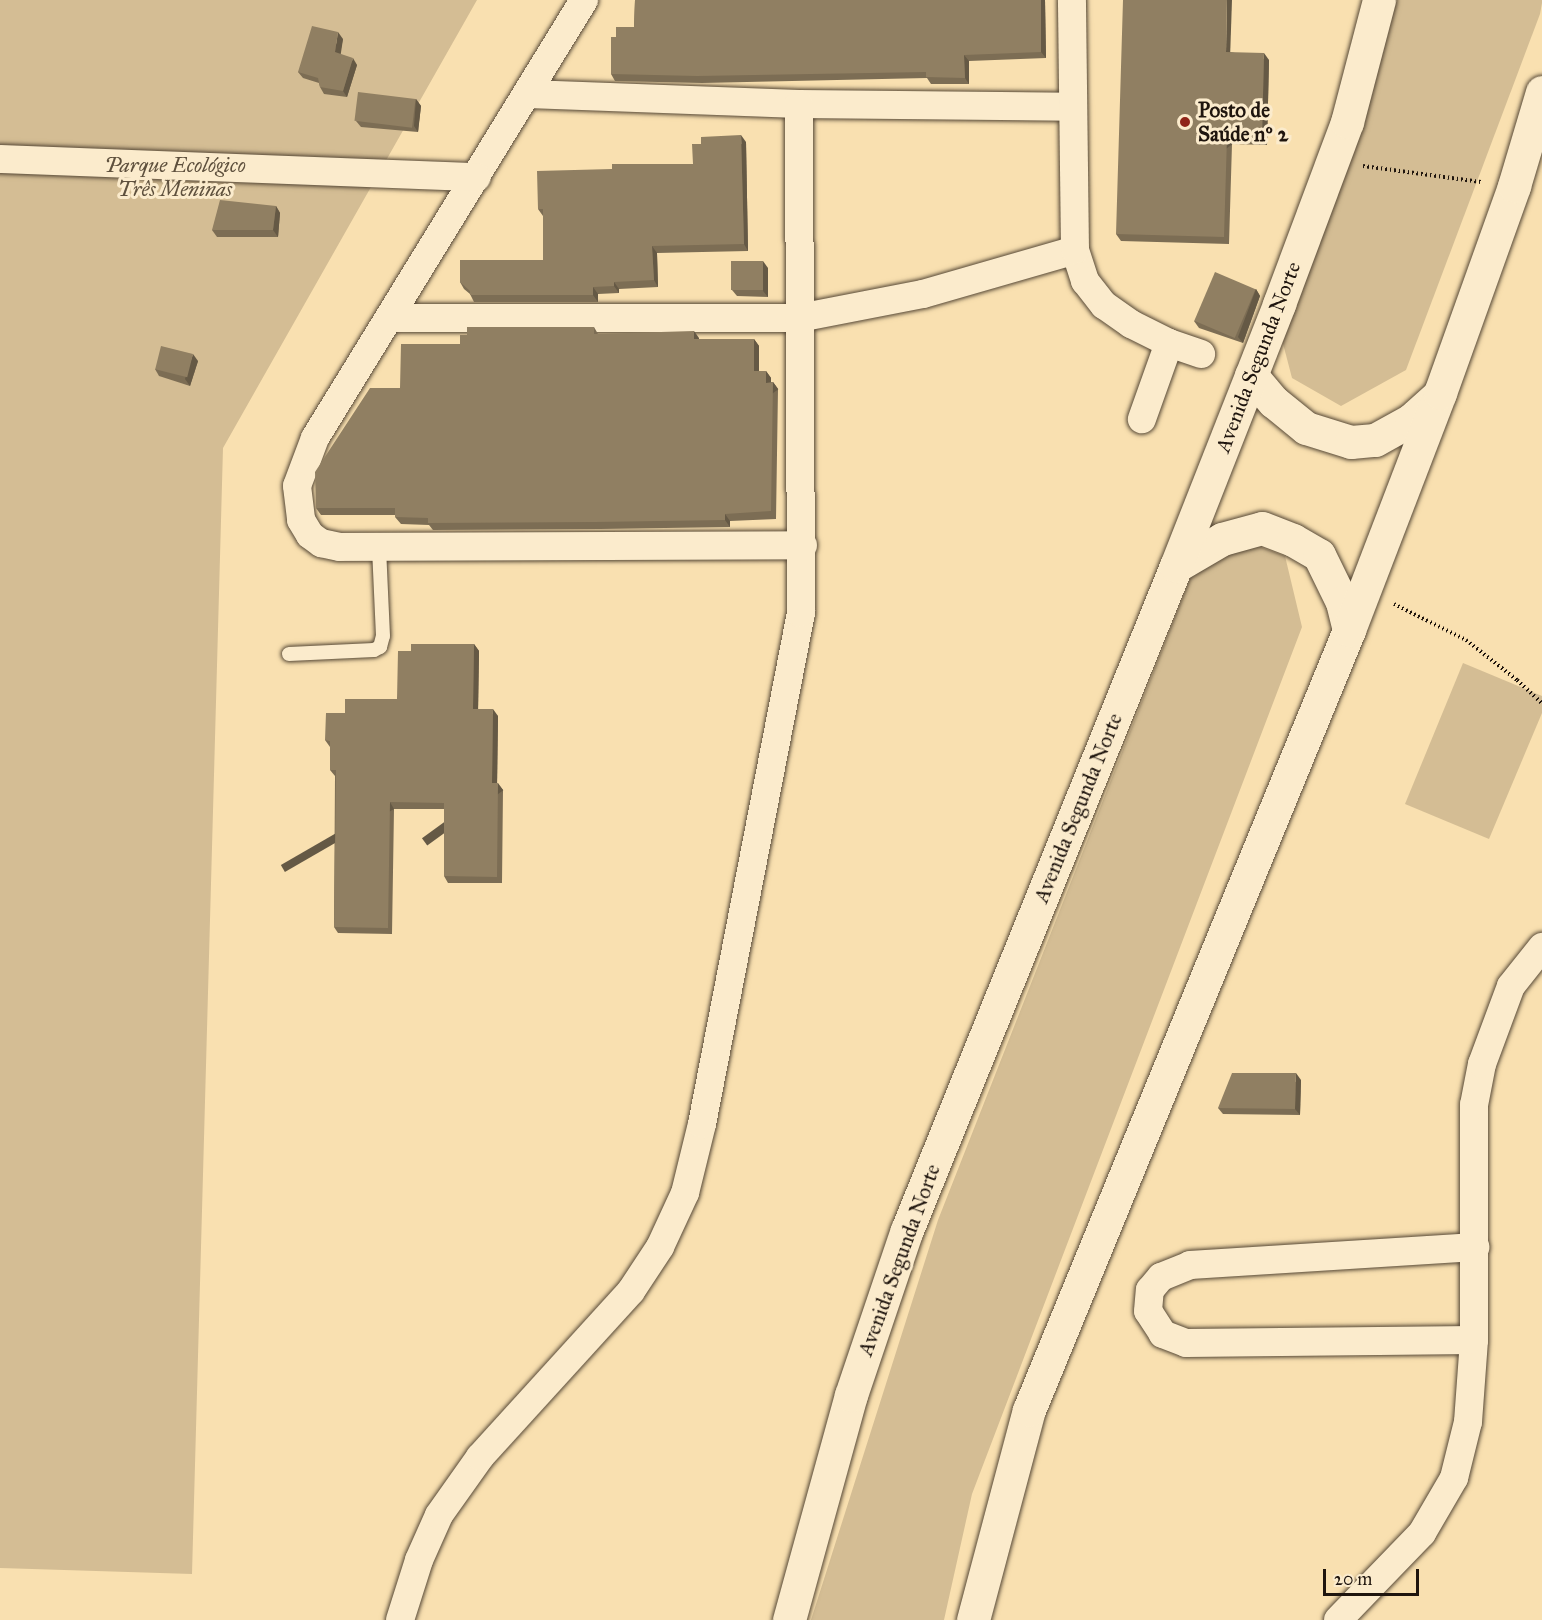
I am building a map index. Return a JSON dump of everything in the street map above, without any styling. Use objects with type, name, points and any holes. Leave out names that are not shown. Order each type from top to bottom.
[{"type":"main road","name":"Avenida Segunda Norte","points":[[789,1620],[851,1395],[907,1230],[1251,375],[1347,122],[1379,0]]},
{"type":"main road","points":[[973,1620],[1029,1410],[1349,630],[1440,393],[1514,186],[1542,92]]},
{"type":"main road","points":[[1251,375],[1274,402],[1306,428],[1351,442],[1375,440],[1411,420],[1440,393]]},
{"type":"main road","points":[[1176,566],[1222,539],[1262,528],[1319,555],[1342,602],[1349,630]]},
{"type":"street","points":[[584,0],[315,438],[297,486],[301,520],[310,535],[321,543],[340,547],[803,545]]},
{"type":"street","points":[[1072,0],[1075,250],[1085,281],[1104,305],[1131,324],[1169,343],[1201,354]]},
{"type":"street","points":[[528,94],[799,104],[1072,107]]},
{"type":"street","points":[[400,1620],[419,1560],[439,1515],[480,1457],[631,1291],[660,1247],[685,1193],[704,1113],[793,667],[801,613],[803,545],[799,318],[799,104]]},
{"type":"street","points":[[0,159],[477,177]]},
{"type":"street","points":[[390,318],[799,318],[923,294],[1075,250]]},
{"type":"street","points":[[1142,419],[1169,343]]},
{"type":"street","points":[[1338,1620],[1422,1533],[1454,1478],[1468,1422],[1474,1340],[1474,1106],[1482,1064],[1511,986],[1542,946]]},
{"type":"street","points":[[1474,1340],[1186,1343],[1163,1334],[1148,1311],[1150,1290],[1161,1277],[1190,1265],[1475,1247]]},
{"type":"lane","points":[[289,654],[374,650],[380,647],[383,636],[380,548]]},
{"type":"path","points":[[1332,162],[1514,186]]},
{"type":"path","points":[[1364,589],[1466,640],[1518,680],[1542,703]]},
{"type":"green space","name":"Parque Ecológico Três Meninas","points":[[0,0],[477,0],[223,448],[192,1574],[0,1568]]},
{"type":"green space","points":[[1384,0],[1542,0],[1542,3],[1540,14],[1406,370],[1341,406],[1292,378],[1275,313]]},
{"type":"green space","points":[[1249,543],[1285,556],[1302,627],[972,1494],[944,1620],[811,1620],[938,1220],[1194,569]]},
{"type":"green space","points":[[1463,663],[1542,696],[1542,713],[1489,839],[1405,804]]},
{"type":"building","points":[[635,0],[1041,0],[1041,52],[964,55],[965,78],[926,77],[926,72],[697,76],[611,74],[611,37],[616,37],[616,27],[634,27]]},
{"type":"building","name":"Posto de Saúde nº 2","points":[[1123,0],[1227,0],[1226,52],[1264,53],[1262,138],[1227,137],[1224,237],[1116,234]]},
{"type":"building","points":[[312,26],[338,32],[335,52],[353,58],[343,91],[320,87],[318,78],[298,72]]},
{"type":"building","points":[[358,92],[416,99],[412,128],[354,121]]},
{"type":"building","points":[[741,135],[744,244],[652,246],[654,280],[614,282],[614,286],[593,287],[593,295],[470,295],[470,291],[460,282],[460,260],[543,260],[543,209],[538,209],[537,171],[612,169],[612,164],[693,164],[692,144],[701,144],[701,137]]},
{"type":"building","points":[[220,200],[276,206],[273,230],[212,230]]},
{"type":"building","points":[[731,261],[763,261],[763,290],[731,290]]},
{"type":"building","points":[[1215,272],[1256,289],[1235,338],[1194,321]]},
{"type":"building","points":[[467,327],[594,327],[594,334],[694,331],[694,339],[754,339],[754,371],[766,371],[766,383],[773,382],[771,511],[725,514],[725,520],[428,523],[428,518],[395,517],[395,508],[316,508],[315,472],[370,388],[400,388],[401,344],[460,344],[460,335],[467,335]]},
{"type":"building","points":[[161,346],[193,354],[187,377],[155,369]]},
{"type":"building","points":[[411,644],[474,644],[473,709],[493,709],[492,783],[498,783],[497,877],[444,876],[444,803],[390,802],[388,928],[334,927],[336,770],[330,770],[330,741],[325,740],[326,713],[345,713],[345,699],[397,699],[398,651],[411,651]]},
{"type":"building","points":[[1232,1073],[1296,1073],[1295,1109],[1218,1108]]},
{"type":"place","name":"Posto de Saúde nº 2","points":[[1185,122]]}]
